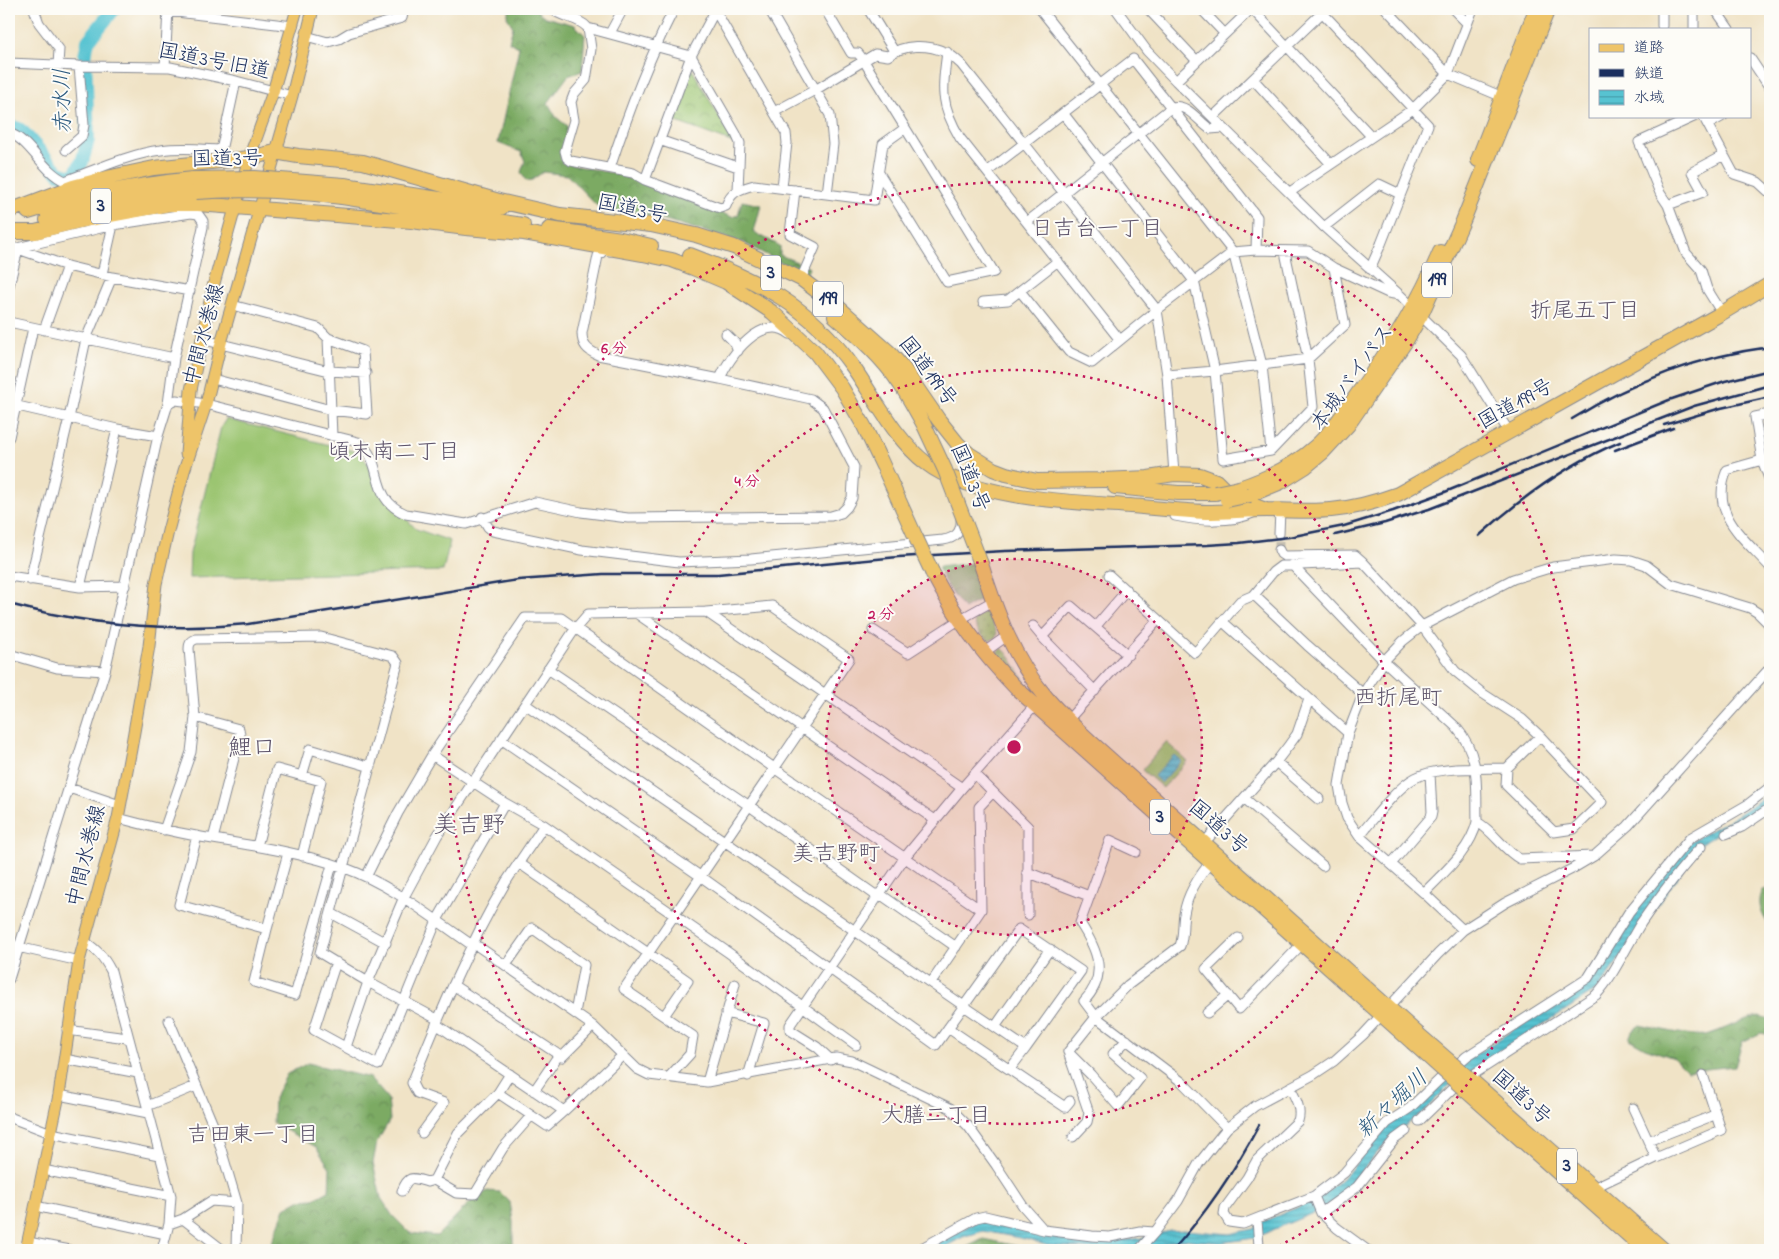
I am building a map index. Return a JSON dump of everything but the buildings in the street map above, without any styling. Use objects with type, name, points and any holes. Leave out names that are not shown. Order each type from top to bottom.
[{"type":"highway","name":"本城バイパス","points":[[1508,98],[1536,9]]},
{"type":"highway","name":"本城バイパス","points":[[1037,480],[1178,493],[1222,494],[1245,491],[1298,460],[1316,446],[1340,419],[1417,312],[1470,182],[1548,9]]},
{"type":"highway","points":[[9,211],[73,187],[111,177],[154,168],[249,158],[275,152],[363,162],[499,201],[560,215]]},
{"type":"highway","name":"国道3号","points":[[9,219],[76,198],[135,186],[193,179],[256,178],[343,191],[621,239],[690,255],[750,288],[803,332],[834,367],[865,423],[932,572],[959,620],[983,652],[1587,1192],[1645,1250]]},
{"type":"highway","name":"国道3号","points":[[9,232],[80,210],[119,202],[196,192],[226,190],[343,191],[560,215],[647,232],[732,255],[773,274],[801,290],[848,327],[884,363],[899,383],[924,425],[945,470],[1007,636],[1031,678],[1040,701],[1068,720],[1204,843],[1214,858],[1302,944],[1385,1011]]},
{"type":"highway","points":[[9,232],[36,232],[83,220],[169,204],[198,204],[411,221],[524,233],[672,260],[793,311],[832,350],[900,436]]},
{"type":"highway","name":"国道199号","points":[[560,215],[651,225],[696,235],[734,247],[801,279],[856,321],[890,353],[914,382],[948,433],[969,454],[1000,472],[1037,480],[1127,479],[1174,474],[1206,476],[1216,481],[1222,494],[1254,507],[1268,510]]},
{"type":"highway","name":"国道199号","points":[[690,255],[744,276],[767,288],[802,312],[836,345],[908,446],[928,464],[962,482],[987,489],[1042,498],[1204,512],[1330,510],[1348,508],[1398,494],[1722,314],[1770,284]]},
{"type":"highway","points":[[720,279],[772,312],[815,352],[842,388],[884,466]]},
{"type":"highway","name":"本城バイパス","points":[[962,482],[989,488],[1176,503],[1205,503],[1222,494]]},
{"type":"highway","name":"国道3号","points":[[1587,1192],[1664,1250]]},
{"type":"main road","name":"中間水巻線","points":[[184,471],[192,390],[213,286],[249,158],[273,92],[297,9]]},
{"type":"main road","name":"中間水巻線","points":[[27,1246],[59,1095],[79,962],[118,818],[149,646],[156,584],[168,531],[184,471],[206,404],[221,343],[292,96],[312,9]]},
{"type":"street","points":[[34,9],[38,22],[59,49],[58,65]]},
{"type":"street","points":[[306,36],[328,42],[339,39],[349,33],[402,18],[404,9]]},
{"type":"street","points":[[552,9],[560,14],[582,21],[588,28],[591,49],[586,80],[574,94],[571,102],[574,120],[565,151],[571,161],[633,173],[645,180],[720,208],[726,206],[729,197],[738,190],[754,185],[874,200],[883,144],[904,129]]},
{"type":"street","points":[[610,33],[623,9]]},
{"type":"street","points":[[610,168],[631,103],[655,46],[674,9]]},
{"type":"street","points":[[769,9],[830,115],[833,144],[827,194]]},
{"type":"street","points":[[825,9],[851,53],[858,53],[864,61],[904,129],[994,272],[947,282],[879,173]]},
{"type":"street","points":[[868,9],[894,51]]},
{"type":"street","points":[[1040,9],[1233,252],[1262,365],[1271,451]]},
{"type":"street","points":[[1116,9],[1147,51],[1176,81],[1324,227],[1400,295],[1461,355],[1510,432]]},
{"type":"street","points":[[1148,9],[1196,60]]},
{"type":"street","points":[[1201,9],[1225,34]]},
{"type":"street","points":[[1176,81],[1252,9],[1371,136]]},
{"type":"street","points":[[1386,9],[1448,74],[1508,98]]},
{"type":"street","points":[[1454,9],[1467,23]]},
{"type":"street","points":[[1290,192],[1412,108],[1448,74],[1473,9]]},
{"type":"street","points":[[1662,9],[1662,26]]},
{"type":"street","points":[[1694,9],[1694,28]]},
{"type":"street","points":[[1716,9],[1729,28]]},
{"type":"street","points":[[165,67],[168,10],[293,26]]},
{"type":"street","points":[[645,180],[691,56],[716,10]]},
{"type":"street","points":[[716,10],[786,133],[782,188]]},
{"type":"street","points":[[1213,117],[1322,10],[1428,125],[1382,244],[1370,269]]},
{"type":"street","points":[[588,28],[691,56],[740,143],[738,190]]},
{"type":"street","points":[[774,112],[816,90],[875,54],[888,56],[894,51],[932,47],[947,52],[961,64],[1157,310],[1167,374],[1174,474]]},
{"type":"street","points":[[947,52],[944,75],[945,105],[950,121],[960,138],[1120,340]]},
{"type":"street","points":[[987,172],[1133,59],[1257,217],[1256,250]]},
{"type":"street","points":[[1752,61],[1770,86]]},
{"type":"street","name":"国道3号旧道","points":[[9,63],[165,67],[236,81],[292,96]]},
{"type":"street","points":[[66,150],[82,136],[84,125],[79,66]]},
{"type":"street","points":[[1252,79],[1331,164]]},
{"type":"street","points":[[9,133],[17,136],[51,173],[65,181],[129,158],[160,150],[194,148],[219,150],[222,146],[236,81]]},
{"type":"street","points":[[1027,222],[1100,162],[1172,107],[1178,106],[1187,109],[1210,129],[1224,128]]},
{"type":"street","points":[[1063,113],[1194,281],[1214,371],[1223,459],[1271,451],[1313,407],[1308,358],[1285,252]]},
{"type":"street","points":[[1692,118],[1639,142],[1660,193],[1668,205],[1686,253],[1700,270],[1707,289],[1722,314]]},
{"type":"street","points":[[1704,118],[1734,174],[1758,182],[1770,193]]},
{"type":"street","points":[[1709,124],[1720,118]]},
{"type":"street","points":[[659,140],[738,167]]},
{"type":"street","points":[[1668,205],[1703,192],[1692,172],[1724,156]]},
{"type":"street","points":[[1324,227],[1379,184],[1400,194]]},
{"type":"street","points":[[795,190],[790,234],[815,247],[801,279]]},
{"type":"street","points":[[9,250],[113,225],[191,213],[198,214],[203,221],[190,291],[174,358],[168,404],[158,436],[105,672],[9,978]]},
{"type":"street","points":[[102,274],[113,225]]},
{"type":"street","points":[[524,233],[541,241],[592,249],[598,256]]},
{"type":"street","points":[[9,286],[18,249],[67,266],[112,277],[190,291]]},
{"type":"street","points":[[168,404],[176,400],[206,404],[358,442],[368,450],[379,486],[390,505],[406,514],[466,524],[482,517],[535,502],[628,518],[831,516],[841,513],[852,498],[854,467],[824,408],[811,399],[598,355],[585,347],[582,333],[598,256],[604,250],[644,257],[720,279]]},
{"type":"street","points":[[1020,291],[1069,352],[1092,363],[1233,252],[1256,250],[1308,251],[1334,268],[1388,293],[1400,295]]},
{"type":"street","points":[[983,302],[1008,300],[1058,261]]},
{"type":"street","points":[[44,330],[67,266]]},
{"type":"street","points":[[1167,374],[1214,371],[1308,358],[1345,325],[1334,268]]},
{"type":"street","points":[[30,580],[86,339],[112,277]]},
{"type":"street","points":[[212,379],[331,410],[368,414],[363,351],[328,338],[318,328],[232,305]]},
{"type":"street","points":[[9,322],[174,358]]},
{"type":"street","points":[[9,437],[13,405],[33,328]]},
{"type":"street","points":[[720,379],[724,369],[738,351],[755,335],[762,330],[779,328],[796,340],[842,388]]},
{"type":"street","points":[[726,334],[735,343],[738,351]]},
{"type":"street","points":[[201,338],[329,371],[366,373]]},
{"type":"street","points":[[328,338],[332,436]]},
{"type":"street","points":[[13,405],[117,429],[158,436]]},
{"type":"street","points":[[1770,414],[1755,417],[1762,460],[1770,482]]},
{"type":"street","points":[[80,588],[117,429]]},
{"type":"street","points":[[1762,460],[1727,470],[1722,483],[1721,499],[1727,518],[1770,567]]},
{"type":"street","points":[[482,517],[493,531],[582,550],[679,562],[751,559],[943,540],[954,537],[961,529],[962,524],[960,493],[962,482]]},
{"type":"street","points":[[1268,510],[1280,534]]},
{"type":"street","points":[[1279,550],[1284,556],[1355,555],[1422,626],[1455,671],[1482,693],[1522,719],[1602,802],[1574,829],[1554,832],[1506,785],[1507,768]]},
{"type":"street","points":[[1463,930],[1359,836],[1347,818],[1342,804],[1339,785],[1348,734],[1363,694],[1384,661],[1403,641],[1422,626],[1513,579],[1553,567],[1623,559],[1637,561],[1646,565],[1671,584],[1750,608],[1758,612],[1770,625]]},
{"type":"street","points":[[1109,574],[1195,653],[1240,601],[1254,595],[1273,572],[1281,566],[1363,562]]},
{"type":"street","points":[[1292,565],[1384,661],[1466,738],[1473,754],[1477,822],[1474,833],[1466,847],[1424,893]]},
{"type":"street","points":[[9,576],[80,588],[125,586]]},
{"type":"street","points":[[1096,626],[1127,590]]},
{"type":"street","points":[[1254,595],[1363,694]]},
{"type":"street","points":[[873,630],[908,653],[959,620],[993,601]]},
{"type":"street","points":[[346,1047],[368,982],[404,898],[437,836],[575,629],[588,614],[706,612],[772,606],[849,659],[624,989],[693,1036],[690,1054],[669,1077]]},
{"type":"street","points":[[1042,637],[1071,606],[1128,655]]},
{"type":"street","points":[[706,612],[962,788]]},
{"type":"street","points":[[636,613],[935,820]]},
{"type":"street","points":[[366,877],[398,813],[432,755],[525,618],[561,618],[774,768],[981,910]]},
{"type":"street","points":[[1068,720],[1158,620]]},
{"type":"street","points":[[1222,621],[1348,734]]},
{"type":"street","points":[[1033,626],[1095,691]]},
{"type":"street","points":[[983,652],[1007,636]]},
{"type":"street","points":[[164,830],[191,752],[194,717],[189,644],[196,639],[321,637],[393,656],[398,663],[372,766],[320,953],[404,1001],[564,1111]]},
{"type":"street","points":[[9,654],[56,668],[105,672]]},
{"type":"street","points":[[1139,1250],[1178,1201],[1198,1163],[1227,1128],[1255,1106],[1312,1076],[1334,1061],[1363,1035],[1438,954],[1463,930],[1505,903],[1594,856],[1628,826],[1770,668]]},
{"type":"street","points":[[548,669],[748,805],[874,894],[880,894],[956,947]]},
{"type":"street","points":[[1204,843],[1276,762],[1297,734],[1309,699]]},
{"type":"street","points":[[832,1060],[817,1047],[790,1030],[790,1025],[905,857],[962,788],[1040,701]]},
{"type":"street","points":[[525,704],[1026,1048]]},
{"type":"street","points":[[194,717],[239,729],[240,735],[213,839]]},
{"type":"street","points":[[1359,836],[1404,786],[1416,777],[1441,770],[1507,768],[1540,736]]},
{"type":"street","points":[[501,740],[830,968],[936,1045],[1019,929],[1081,971],[1010,1069]]},
{"type":"street","points":[[302,776],[310,749],[372,766]]},
{"type":"street","points":[[432,755],[505,803],[544,825],[674,914],[856,1045]]},
{"type":"street","points":[[1276,762],[1319,799]]},
{"type":"street","points":[[257,846],[277,769],[321,781],[302,856]]},
{"type":"street","points":[[1391,864],[1430,817],[1432,812],[1430,773]]},
{"type":"street","points":[[975,774],[1028,827],[1028,916]]},
{"type":"street","points":[[69,788],[120,805]]},
{"type":"street","points":[[1290,1087],[1301,1113],[1298,1121],[1257,1160],[1247,1178],[1225,1208],[1226,1219],[1233,1224],[1257,1222],[1314,1196],[1344,1172],[1387,1123],[1410,1108],[1467,1056],[1588,978],[1629,912],[1690,838],[1741,809],[1770,788]]},
{"type":"street","points":[[931,983],[981,910],[979,807],[992,792]]},
{"type":"street","points":[[1244,798],[1323,866]]},
{"type":"street","points":[[336,962],[314,1030],[378,1065],[437,920],[505,803]]},
{"type":"street","points":[[1726,834],[1742,827],[1770,808]]},
{"type":"street","points":[[118,818],[164,830],[302,856],[332,864],[366,877],[404,898],[472,945],[479,947],[594,1026],[637,1069],[649,1075],[707,1082],[748,1076],[836,1058],[852,1061],[950,1108],[968,1126],[1023,1206],[1044,1230]]},
{"type":"street","points":[[1477,822],[1486,827],[1512,854],[1520,859],[1594,856]]},
{"type":"street","points":[[422,1133],[444,1103],[417,1093],[412,1083],[436,1022],[472,945],[498,897],[544,825]]},
{"type":"street","points":[[197,836],[179,905],[266,929]]},
{"type":"street","points":[[1136,852],[1110,840],[1089,896],[1080,923],[1096,949],[1098,975],[1092,993],[1084,1001],[1096,1017],[1182,1082],[1227,1128]]},
{"type":"street","points":[[1419,1121],[1454,1087],[1596,995],[1605,985],[1641,924],[1676,876],[1701,847]]},
{"type":"street","points":[[288,853],[266,929],[254,982],[295,995],[332,864]]},
{"type":"street","points":[[1068,1052],[1096,1017],[1128,985],[1180,946],[1184,937],[1183,916],[1187,901],[1214,858]]},
{"type":"street","points":[[519,863],[688,981],[664,1016]]},
{"type":"street","points":[[1027,872],[1089,896]]},
{"type":"street","points":[[331,913],[386,943]]},
{"type":"street","points":[[506,965],[532,928],[584,965],[575,1013]]},
{"type":"street","points":[[1238,938],[1206,969],[1239,1009],[1302,944]]},
{"type":"street","points":[[84,941],[104,957],[111,972],[127,1038],[171,1196],[169,1224],[163,1250]]},
{"type":"street","points":[[9,945],[79,962]]},
{"type":"street","points":[[995,1027],[1050,950]]},
{"type":"street","points":[[707,1082],[735,984]]},
{"type":"street","points":[[453,985],[562,1058],[594,1026]]},
{"type":"street","points":[[1207,1014],[1228,996]]},
{"type":"street","points":[[726,1014],[764,1023],[748,1076]]},
{"type":"street","points":[[169,1020],[216,1132],[237,1203],[236,1250]]},
{"type":"street","points":[[948,1028],[1065,1107],[1070,1101]]},
{"type":"street","points":[[68,1030],[127,1038]]},
{"type":"street","points":[[1068,1052],[1091,1074],[1118,1106],[1140,1078],[1113,1054],[1127,1040]]},
{"type":"street","points":[[1068,1052],[1089,1113],[1087,1122],[1073,1137]]},
{"type":"street","points":[[498,1094],[547,1126],[624,1055]]},
{"type":"street","points":[[534,1091],[558,1056]]},
{"type":"street","points":[[64,1059],[138,1074]]},
{"type":"street","points":[[402,1191],[411,1178],[416,1177],[427,1182],[434,1180],[458,1133],[498,1094],[510,1074]]},
{"type":"street","points":[[1587,1192],[1656,1158],[1722,1130],[1703,1075]]},
{"type":"street","points":[[59,1095],[148,1110],[196,1086]]},
{"type":"street","points":[[1633,1108],[1656,1158]]},
{"type":"street","points":[[434,1180],[456,1194],[475,1194],[503,1148],[531,1116]]},
{"type":"street","points":[[1648,1140],[1712,1116]]},
{"type":"street","points":[[9,1117],[51,1133],[159,1155]]},
{"type":"street","points":[[1321,1213],[1357,1188],[1395,1139],[1406,1131]]},
{"type":"street","points":[[43,1170],[171,1196]]},
{"type":"street","points":[[1314,1196],[1321,1213],[1337,1228],[1367,1250]]},
{"type":"street","points":[[169,1224],[183,1219],[211,1201],[237,1203]]},
{"type":"street","points":[[35,1206],[166,1234]]},
{"type":"street","points":[[918,1250],[976,1218],[985,1216],[1044,1230],[1110,1237],[1140,1231],[1155,1232]]},
{"type":"street","points":[[183,1219],[223,1250]]},
{"type":"street","points":[[1257,1222],[1259,1246],[1257,1250]]},
{"type":"street","points":[[27,1246],[70,1250]]},
{"type":"green space","points":[[509,9],[538,9],[537,11],[545,17],[575,25],[585,35],[582,71],[568,76],[548,103],[556,117],[567,126],[560,159],[572,165],[617,174],[732,217],[738,215],[742,201],[761,205],[754,232],[780,246],[780,255],[809,267],[806,276],[744,243],[662,219],[599,208],[567,175],[543,172],[532,180],[526,181],[521,172],[525,161],[521,152],[498,143],[519,47],[509,42],[513,27],[507,17]]},
{"type":"green space","points":[[692,69],[734,143],[671,120]]},
{"type":"green space","points":[[226,419],[358,452],[381,479],[395,507],[416,529],[450,541],[443,571],[189,578],[190,553],[221,427]]},
{"type":"green space","points":[[974,563],[984,596],[983,600],[964,609],[946,585],[938,567]]},
{"type":"green space","points":[[983,612],[989,614],[997,633],[996,637],[990,641],[981,635],[974,622],[974,619]]},
{"type":"green space","points":[[1002,648],[1008,654],[1032,692],[997,654]]},
{"type":"green space","points":[[1166,742],[1187,761],[1163,788],[1142,770]]},
{"type":"green space","points":[[1770,888],[1770,927],[1762,914],[1760,900],[1763,890]]},
{"type":"green space","points":[[1759,1016],[1770,1019],[1770,1035],[1761,1033],[1742,1042],[1735,1066],[1687,1071],[1674,1058],[1645,1048],[1629,1039],[1632,1031],[1640,1025],[1682,1034],[1705,1035]]},
{"type":"green space","points":[[308,1063],[370,1078],[388,1099],[390,1120],[377,1142],[373,1163],[381,1198],[392,1215],[410,1233],[437,1236],[469,1203],[487,1191],[500,1192],[510,1202],[513,1221],[513,1250],[269,1250],[285,1208],[299,1200],[314,1199],[329,1191],[330,1168],[316,1147],[273,1123],[274,1098],[287,1074]]},
{"type":"green space","points":[[983,1239],[1027,1248],[1029,1250],[961,1250]]},
{"type":"water","points":[[1174,755],[1181,761],[1161,783],[1154,776]]},
{"type":"water","points":[[1770,791],[1770,805],[1736,827],[1713,836],[1701,844],[1598,989],[1450,1085],[1423,1112],[1391,1137],[1360,1173],[1362,1175],[1338,1199],[1315,1212],[1254,1238],[1220,1243],[1182,1239],[1151,1247],[1128,1250],[1096,1250],[1046,1245],[983,1231],[963,1237],[939,1250],[928,1250],[940,1244],[940,1241],[979,1220],[1094,1239],[1125,1240],[1185,1230],[1230,1234],[1254,1229],[1262,1222],[1318,1199],[1347,1174],[1389,1125],[1416,1109],[1422,1100],[1467,1060],[1590,980],[1628,918],[1688,843],[1741,813]]},
{"type":"waterway","name":"赤水川","points":[[9,126],[23,132],[59,173],[68,176],[74,175],[82,162],[88,140],[85,56],[88,41],[114,9]]},
{"type":"tunnel","points":[[1279,534],[1279,550]]},
{"type":"railway","points":[[1572,419],[1618,393],[1667,372],[1718,357],[1770,347]]},
{"type":"railway","points":[[9,604],[98,622],[158,627],[218,626],[248,624],[518,580],[603,574],[718,574],[898,557],[1005,551],[1207,545],[1289,537],[1344,526],[1393,511],[1445,492],[1669,400],[1725,381],[1770,370]]},
{"type":"railway","points":[[1335,535],[1385,523],[1429,509],[1694,406],[1770,385]]},
{"type":"railway","points":[[1664,425],[1721,408],[1770,397]]},
{"type":"railway","points":[[1615,450],[1673,428]]},
{"type":"railway","points":[[1479,536],[1511,508],[1545,483],[1563,471],[1620,442]]},
{"type":"railway","points":[[1173,1250],[1220,1190],[1259,1125]]},
{"type":"district","name":"日吉台一丁目","points":[[1097,230]]},
{"type":"district","name":"折尾五丁目","points":[[1585,312]]},
{"type":"district","name":"頃末南二丁目","points":[[394,453]]},
{"type":"district","name":"西折尾町","points":[[1398,699]]},
{"type":"district","name":"鯉口","points":[[252,749]]},
{"type":"district","name":"美吉野","points":[[469,826]]},
{"type":"district","name":"美吉野町","points":[[836,855]]},
{"type":"district","name":"大膳二丁目","points":[[936,1117]]},
{"type":"district","name":"吉田東一丁目","points":[[253,1136]]},
{"type":"water label","name":"新々堀川","points":[[1393,1105]]}]
